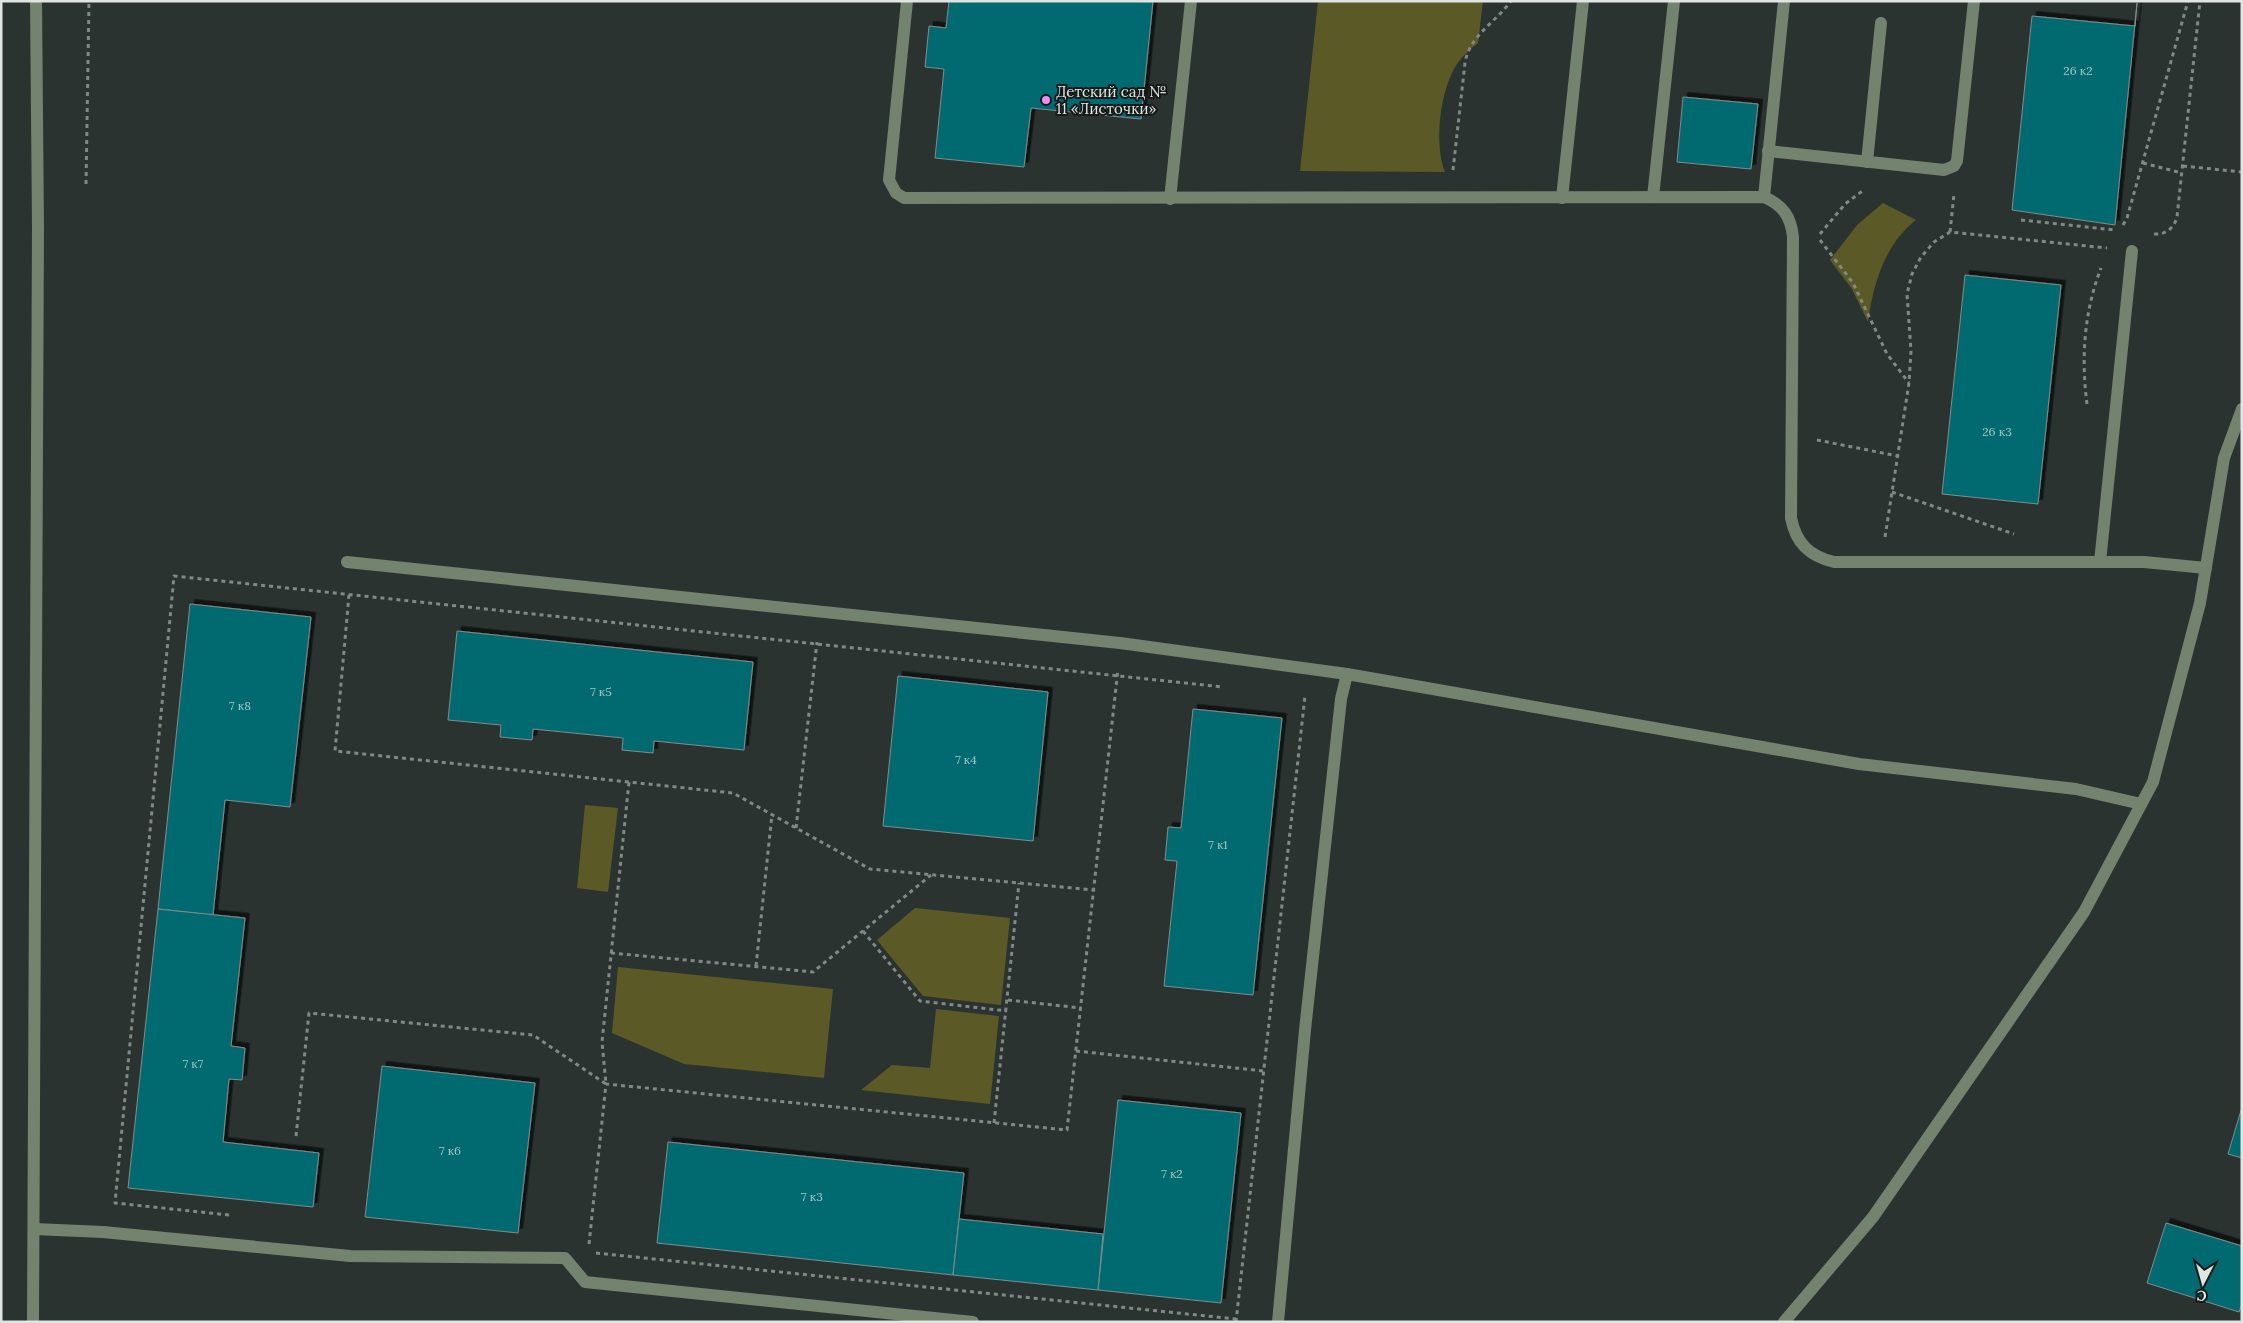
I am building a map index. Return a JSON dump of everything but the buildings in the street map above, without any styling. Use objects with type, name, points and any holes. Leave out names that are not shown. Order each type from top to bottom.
[{"type":"street","points":[[33,1322],[38,228],[36,1]]},
{"type":"street","points":[[907,1],[889,173],[890,185],[896,193],[910,199],[1764,197],[1780,205],[1786,213],[1791,223],[1793,238],[1791,518],[1798,540],[1805,548],[1822,559],[1834,562],[2144,562],[2206,568]]},
{"type":"street","points":[[1170,199],[1191,1]]},
{"type":"street","points":[[1562,198],[1583,1]]},
{"type":"street","points":[[1654,197],[1674,1]]},
{"type":"street","points":[[1764,197],[1784,1]]},
{"type":"street","points":[[1768,152],[1944,170],[1954,166],[1957,161],[1974,1]]},
{"type":"street","points":[[1867,162],[1881,23]]},
{"type":"street","points":[[2100,562],[2132,251]]},
{"type":"street","points":[[1784,1322],[1873,1217],[2079,920],[2153,782],[2200,603],[2224,458],[2242,409]]},
{"type":"street","points":[[347,562],[1120,643],[1347,674],[1859,764],[2076,789],[2141,804]]},
{"type":"street","points":[[1278,1322],[1305,1030],[1341,699],[1347,674]]},
{"type":"street","points":[[34,1229],[103,1232],[350,1256],[565,1258],[584,1282],[973,1322]]},
{"type":"path","points":[[86,184],[89,1]]},
{"type":"path","points":[[1450,198],[1466,56],[1475,38],[1489,26],[1511,1]]},
{"type":"path","points":[[2021,220],[2118,232],[2127,218],[2188,1]]},
{"type":"path","points":[[2148,234],[2166,233],[2176,223],[2200,1]]},
{"type":"path","points":[[2143,163],[2182,173]]},
{"type":"path","points":[[2183,166],[2242,172]]},
{"type":"path","points":[[1818,238],[1830,220],[1845,204],[1868,188]]},
{"type":"path","points":[[1786,213],[1818,238],[1853,283],[1887,354],[1909,383]]},
{"type":"path","points":[[1881,562],[1909,383],[1911,352],[1907,294],[1912,274],[1921,257],[1934,242],[1950,232],[2110,248]]},
{"type":"path","points":[[2107,254],[2112,242]]},
{"type":"path","points":[[2102,266],[2091,300],[2083,365],[2088,408],[2091,415],[2115,419]]},
{"type":"path","points":[[1792,435],[1898,456]]},
{"type":"path","points":[[1892,492],[2021,536]]},
{"type":"path","points":[[233,1215],[115,1203],[174,576],[1117,676]]},
{"type":"path","points":[[349,595],[335,751],[733,793],[870,869],[1093,890]]},
{"type":"path","points":[[796,828],[820,612]]},
{"type":"path","points":[[296,1136],[309,1013],[533,1035],[606,1084],[1067,1130],[1120,643]]},
{"type":"path","points":[[629,782],[602,1042],[606,1084],[588,1252],[1236,1321],[1305,695]]},
{"type":"path","points":[[756,966],[772,814]]},
{"type":"path","points":[[611,953],[814,972],[931,875]]},
{"type":"path","points":[[994,1123],[1019,883]]},
{"type":"path","points":[[862,931],[920,1001],[1007,1011]]},
{"type":"path","points":[[1008,1000],[1081,1008]]},
{"type":"path","points":[[1076,1051],[1264,1071]]},
{"type":"shaded area","points":[[1318,1],[1483,1],[1478,43],[1465,54],[1454,69],[1449,79],[1442,105],[1439,134],[1445,172],[1300,171]]},
{"type":"shaded area","points":[[1883,203],[1916,220],[1896,241],[1882,266],[1873,293],[1868,322],[1852,289],[1830,260],[1857,225]]},
{"type":"shaded area","points":[[585,805],[618,808],[608,892],[577,888]]},
{"type":"shaded area","points":[[915,908],[1010,918],[1001,1005],[923,996],[877,940]]},
{"type":"shaded area","points":[[618,967],[833,989],[824,1078],[684,1064],[612,1033]]},
{"type":"shaded area","points":[[936,1009],[999,1016],[990,1104],[861,1090],[892,1065],[930,1068]]},
{"type":"place","name":"Детский сад № 11 «Листочки»","points":[[1046,100]]}]
